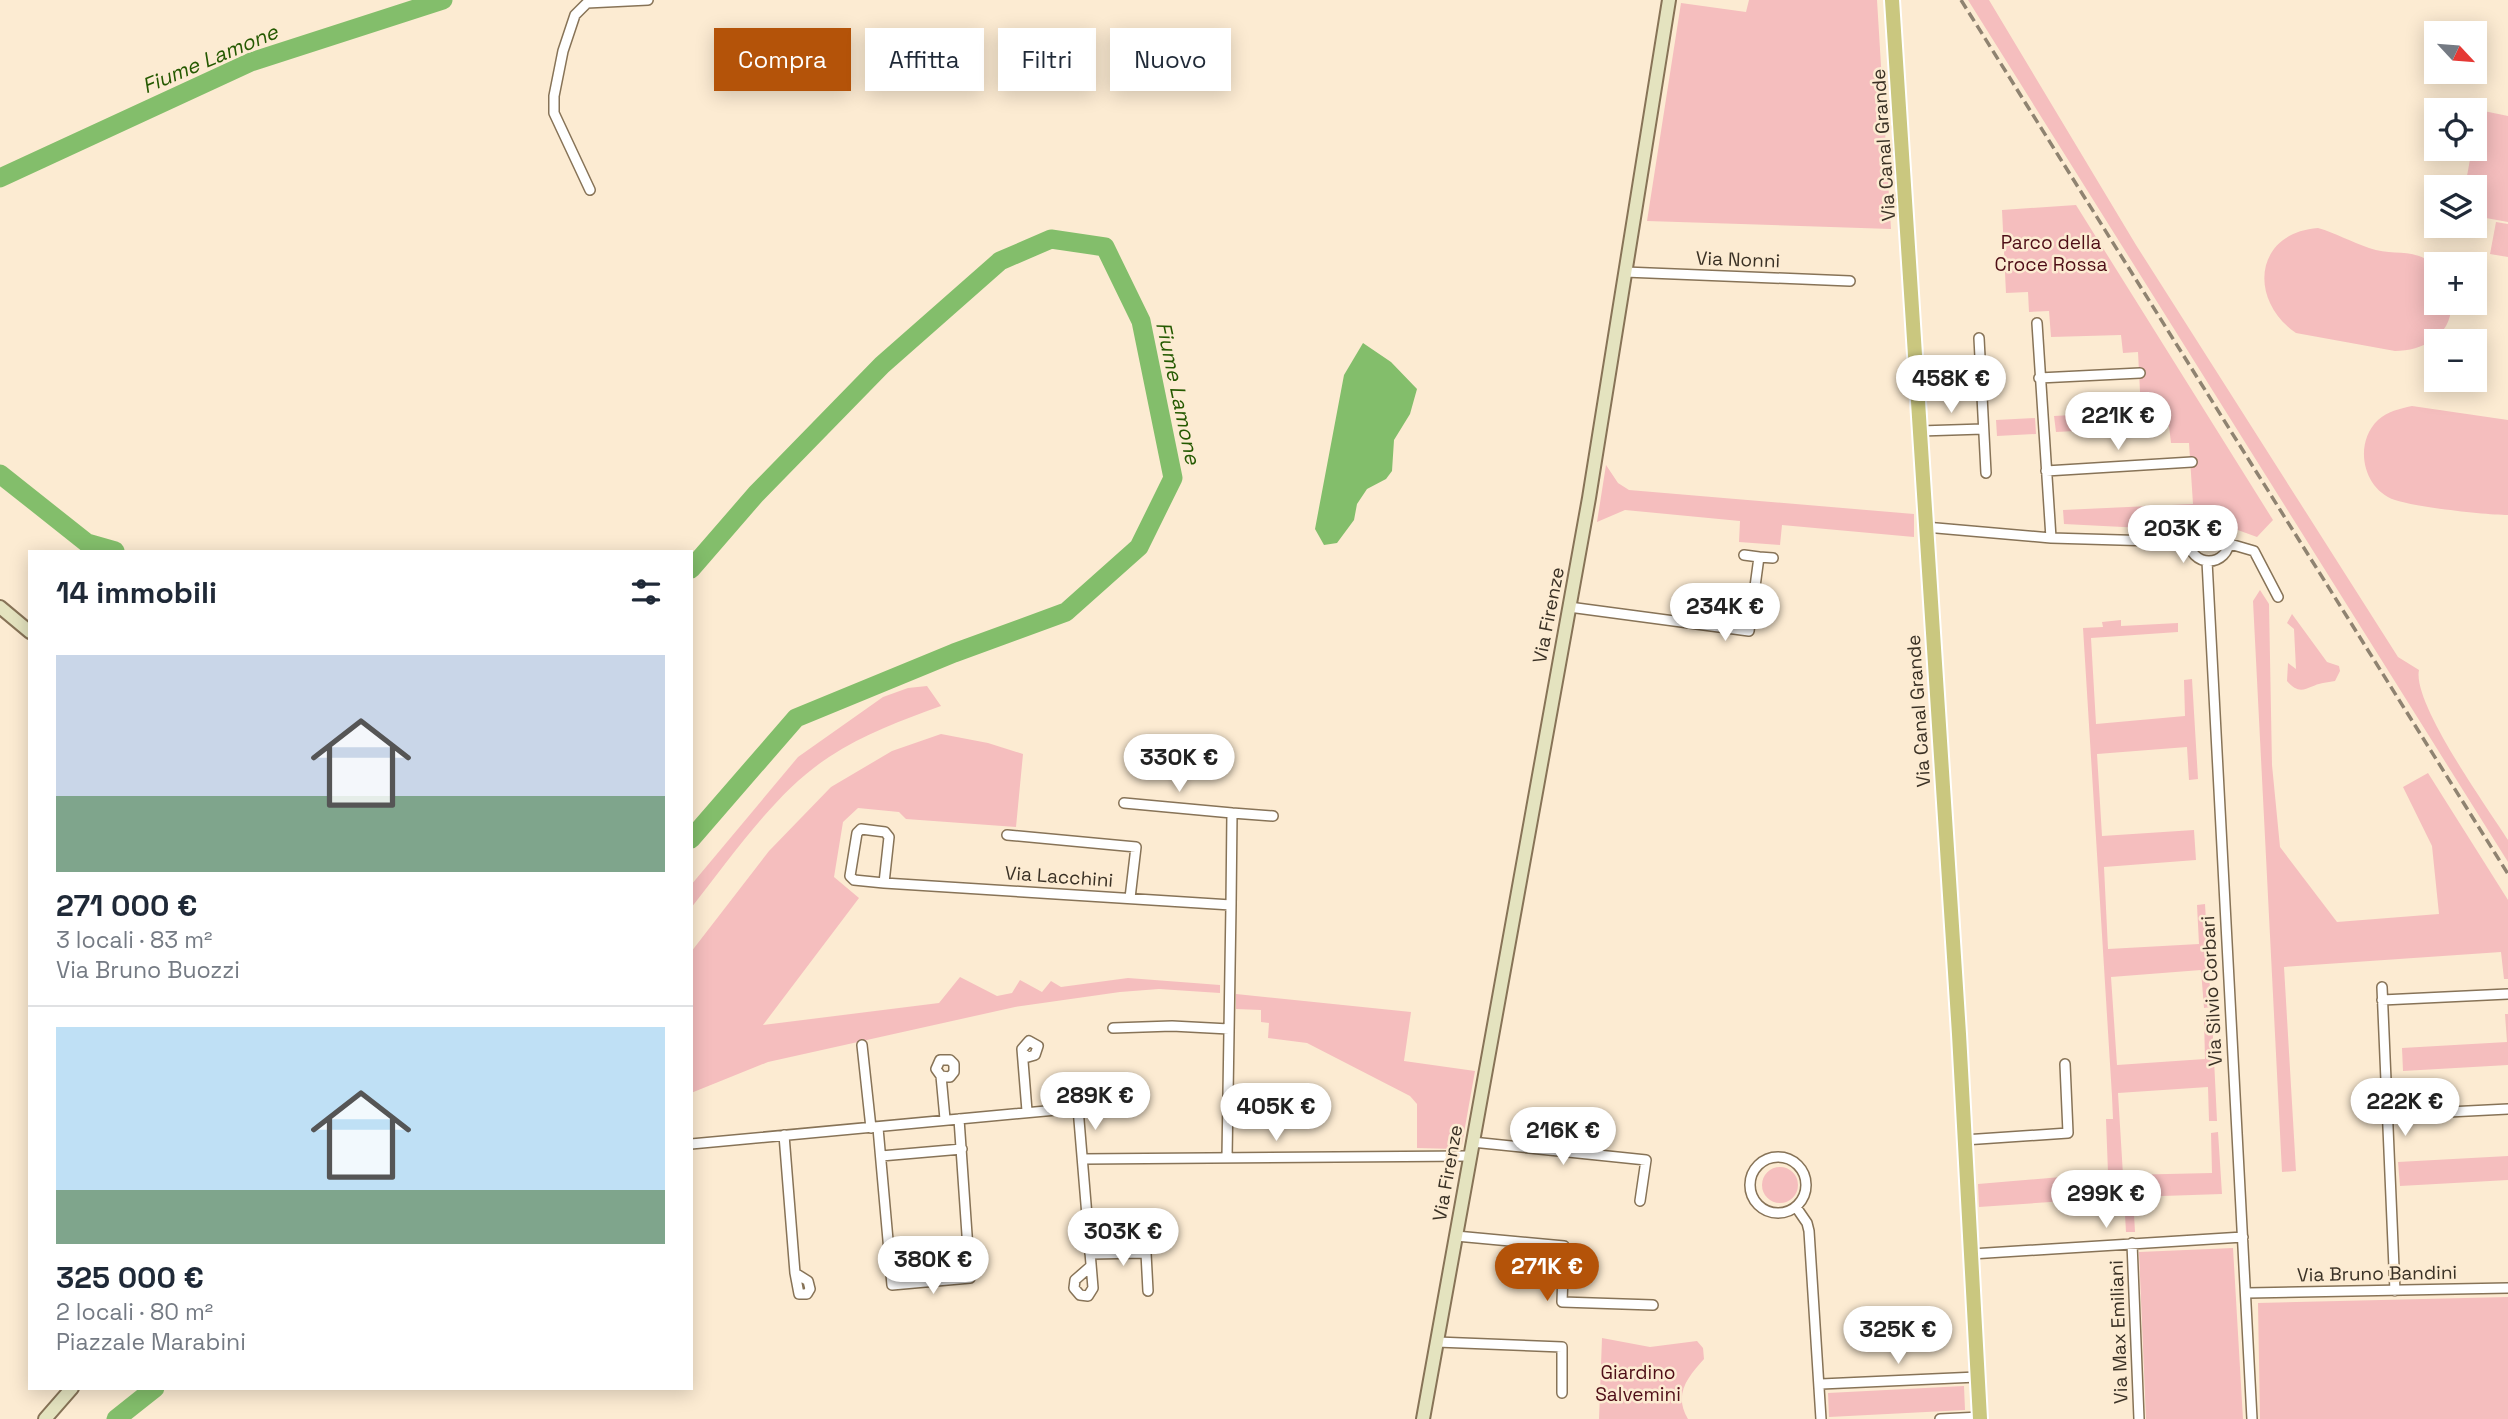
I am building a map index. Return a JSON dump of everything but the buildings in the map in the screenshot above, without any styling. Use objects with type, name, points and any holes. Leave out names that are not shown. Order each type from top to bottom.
[{"type":"main road","name":"Via Canal Grande","points":[[1892,0],[1980,1418]]},
{"type":"street","points":[[590,190],[554,113],[554,96],[575,15],[587,3],[649,0]]},
{"type":"street","name":"Via Firenze","points":[[1423,1419],[1569,607],[1669,0]]},
{"type":"street","name":"Via Nonni","points":[[1625,272],[1850,281]]},
{"type":"street","points":[[2037,323],[2051,538]]},
{"type":"street","points":[[1979,338],[1986,473]]},
{"type":"street","points":[[2039,378],[2140,373]]},
{"type":"street","points":[[1920,431],[1983,429]]},
{"type":"street","points":[[2046,471],[2192,462]]},
{"type":"street","points":[[2213,521],[2228,531],[2230,544],[2219,559],[2207,561],[2193,553],[2189,542],[2196,526],[2213,521]]},
{"type":"street","points":[[1925,527],[2051,538],[2189,542]]},
{"type":"street","points":[[2230,544],[2254,551],[2278,597]]},
{"type":"street","points":[[1744,555],[1773,558]]},
{"type":"street","points":[[1569,607],[1749,631],[1759,557]]},
{"type":"street","name":"Via Silvio Corbari","points":[[2207,561],[2248,1293],[2252,1419]]},
{"type":"street","points":[[0,607],[28,630]]},
{"type":"street","points":[[1124,803],[1273,817]]},
{"type":"street","points":[[1227,1158],[1232,813]]},
{"type":"street","name":"Via Lacchini","points":[[884,883],[889,837],[885,832],[861,830],[857,833],[850,876],[853,880],[884,883],[1231,905]]},
{"type":"street","points":[[1007,835],[1136,847],[1130,898]]},
{"type":"street","points":[[2382,987],[2395,1291]]},
{"type":"street","points":[[2382,1000],[2508,994]]},
{"type":"street","points":[[1113,1028],[1172,1026],[1229,1029]]},
{"type":"street","points":[[862,1045],[881,1156],[892,1285],[970,1278],[959,1119]]},
{"type":"street","points":[[1023,1053],[1027,1111]]},
{"type":"street","points":[[1964,1140],[2068,1133],[2065,1064]]},
{"type":"street","points":[[940,1076],[945,1119]]},
{"type":"street","points":[[693,1144],[1078,1108],[1091,1266]]},
{"type":"street","points":[[2389,1115],[2508,1109]]},
{"type":"street","points":[[784,1135],[795,1273]]},
{"type":"street","points":[[693,1137],[706,1143]]},
{"type":"street","points":[[1472,1142],[1646,1160],[1640,1201]]},
{"type":"street","points":[[881,1156],[962,1149]]},
{"type":"street","points":[[1083,1159],[1470,1156]]},
{"type":"street","points":[[1779,1156],[1797,1164],[1806,1181],[1802,1200],[1796,1207],[1779,1213],[1762,1209],[1755,1203],[1749,1186],[1751,1177],[1761,1162],[1779,1156]]},
{"type":"street","points":[[1796,1207],[1804,1216],[1809,1231],[1821,1384],[1821,1419]]},
{"type":"street","name":"Via Firenze","points":[[1456,1236],[1564,1246],[1562,1303],[1653,1305]]},
{"type":"street","name":"Via Max Emiliani","points":[[1971,1254],[2243,1237]]},
{"type":"street","name":"Via Max Emiliani","points":[[2132,1243],[2139,1419]]},
{"type":"street","points":[[1090,1254],[1146,1253],[1148,1291]]},
{"type":"street","name":"Via Bruno Bandini","points":[[2248,1293],[2508,1288]]},
{"type":"street","points":[[1437,1342],[1562,1347],[1562,1393]]},
{"type":"street","points":[[1821,1384],[1977,1377]]},
{"type":"street","points":[[45,1419],[70,1390]]},
{"type":"street","points":[[1940,1419],[1980,1418]]},
{"type":"green space","points":[[1749,0],[1877,0],[1891,229],[1647,221],[1681,3],[1746,12]]},
{"type":"green space","points":[[1968,0],[1989,0],[2136,245],[2398,657],[2419,670],[2420,685],[2427,706],[2439,730],[2508,840],[2508,862]]},
{"type":"green space","points":[[2487,112],[2508,116],[2508,222],[2487,218],[2487,175],[2467,175],[2470,161],[2487,161]]},
{"type":"green space","name":"Parco della Croce Rossa","points":[[2076,205],[2273,520],[2257,537],[2235,529],[2218,515],[2195,516],[2182,530],[2064,524],[2063,510],[2193,504],[2189,443],[2171,443],[2169,426],[2056,432],[2054,416],[2141,411],[2138,352],[2123,353],[2121,335],[2051,337],[2049,311],[2029,312],[2028,292],[2006,293],[2002,210]]},
{"type":"green space","points":[[2496,222],[2508,224],[2508,257],[2490,254]]},
{"type":"green space","points":[[2318,228],[2378,251],[2411,254],[2424,258],[2424,315],[2450,315],[2444,329],[2424,329],[2424,345],[2395,351],[2296,333],[2281,319],[2270,303],[2265,287],[2265,270],[2270,255],[2281,242],[2297,233]]},
{"type":"green space","points":[[2412,406],[2508,420],[2508,515],[2405,503],[2384,494],[2375,486],[2365,465],[2364,453],[2370,430],[2386,414]]},
{"type":"green space","points":[[2035,418],[2036,434],[1997,436],[1996,420]]},
{"type":"green space","points":[[1606,465],[1618,483],[1629,490],[1914,514],[1914,537],[1782,525],[1780,545],[1739,542],[1740,521],[1625,510],[1597,522]]},
{"type":"green space","points":[[2260,590],[2269,604],[2272,765],[2280,847],[2337,922],[2439,914],[2432,846],[2403,787],[2428,773],[2508,900],[2508,979],[2504,979],[2501,952],[2284,967],[2296,1171],[2282,1172],[2253,601]]},
{"type":"green space","points":[[2292,614],[2327,662],[2339,666],[2340,671],[2335,681],[2301,690],[2287,681],[2288,663],[2296,669],[2294,629],[2287,623]]},
{"type":"green space","points":[[2121,620],[2121,626],[2178,623],[2178,632],[2091,638],[2096,724],[2185,716],[2184,680],[2192,679],[2198,779],[2189,780],[2187,747],[2097,754],[2102,836],[2194,830],[2196,860],[2104,867],[2108,949],[2199,944],[2197,905],[2205,904],[2211,1007],[2204,1008],[2201,970],[2111,977],[2117,1065],[2205,1059],[2204,1019],[2212,1018],[2217,1121],[2209,1121],[2208,1087],[2118,1093],[2123,1175],[2212,1173],[2211,1133],[2218,1132],[2222,1194],[2133,1197],[2135,1232],[2126,1232],[2124,1197],[1979,1207],[1978,1184],[2108,1173],[2106,1119],[2113,1119],[2112,1096],[2083,628],[2103,627],[2102,622]]},
{"type":"green space","points":[[927,686],[941,706],[870,734],[809,771],[772,807],[693,905],[693,883],[798,757],[883,697],[908,688]]},
{"type":"green space","points":[[941,734],[988,743],[1023,754],[1016,827],[906,819],[899,812],[858,808],[843,822],[834,877],[859,898],[763,1025],[939,1003],[960,977],[997,996],[1012,993],[1020,980],[1042,992],[1051,981],[1061,987],[1128,978],[1220,985],[1220,993],[1159,989],[1015,1007],[768,1062],[693,1092],[693,949],[769,851],[831,787],[892,751]]},
{"type":"green space","points":[[1236,994],[1411,1012],[1404,1061],[1475,1071],[1462,1144],[1455,1149],[1417,1148],[1417,1104],[1410,1096],[1307,1043],[1268,1038],[1269,1023],[1261,1022],[1261,1010],[1236,1009]]},
{"type":"green space","points":[[2505,1014],[2508,1014],[2508,1065],[2403,1071],[2402,1048],[2507,1042]]},
{"type":"green space","points":[[2508,1156],[2508,1180],[2400,1186],[2398,1162]]},
{"type":"green space","points":[[1780,1167],[1793,1172],[1798,1185],[1793,1198],[1780,1203],[1767,1198],[1762,1185],[1767,1172]]},
{"type":"green space","points":[[2233,1248],[2243,1419],[2146,1419],[2139,1252]]},
{"type":"green space","points":[[2508,1297],[2508,1419],[2260,1419],[2258,1303]]},
{"type":"green space","name":"Giardino Salvemini","points":[[1602,1338],[1650,1347],[1697,1341],[1703,1348],[1704,1359],[1684,1386],[1682,1402],[1688,1419],[1599,1419]]},
{"type":"green space","points":[[1964,1386],[1965,1410],[1829,1417],[1828,1393]]},
{"type":"shaded area","points":[[1363,343],[1391,362],[1417,389],[1410,414],[1394,440],[1392,471],[1386,479],[1367,489],[1357,504],[1354,520],[1337,543],[1324,545],[1315,529],[1344,375]]},
{"type":"waterway","name":"Fiume Lamone","points":[[0,178],[251,62],[443,0]]},
{"type":"waterway","name":"Fiume Lamone","points":[[693,567],[756,494],[882,365],[1000,261],[1051,239],[1105,247],[1141,321],[1173,478],[1139,547],[1066,612],[954,653],[796,718],[693,837]]},
{"type":"waterway","name":"Fiume Lamone","points":[[0,474],[87,543],[112,550]]},
{"type":"waterway","name":"Fiume Lamone","points":[[116,1419],[152,1390]]},
{"type":"railway","points":[[1961,0],[2508,874]]}]
